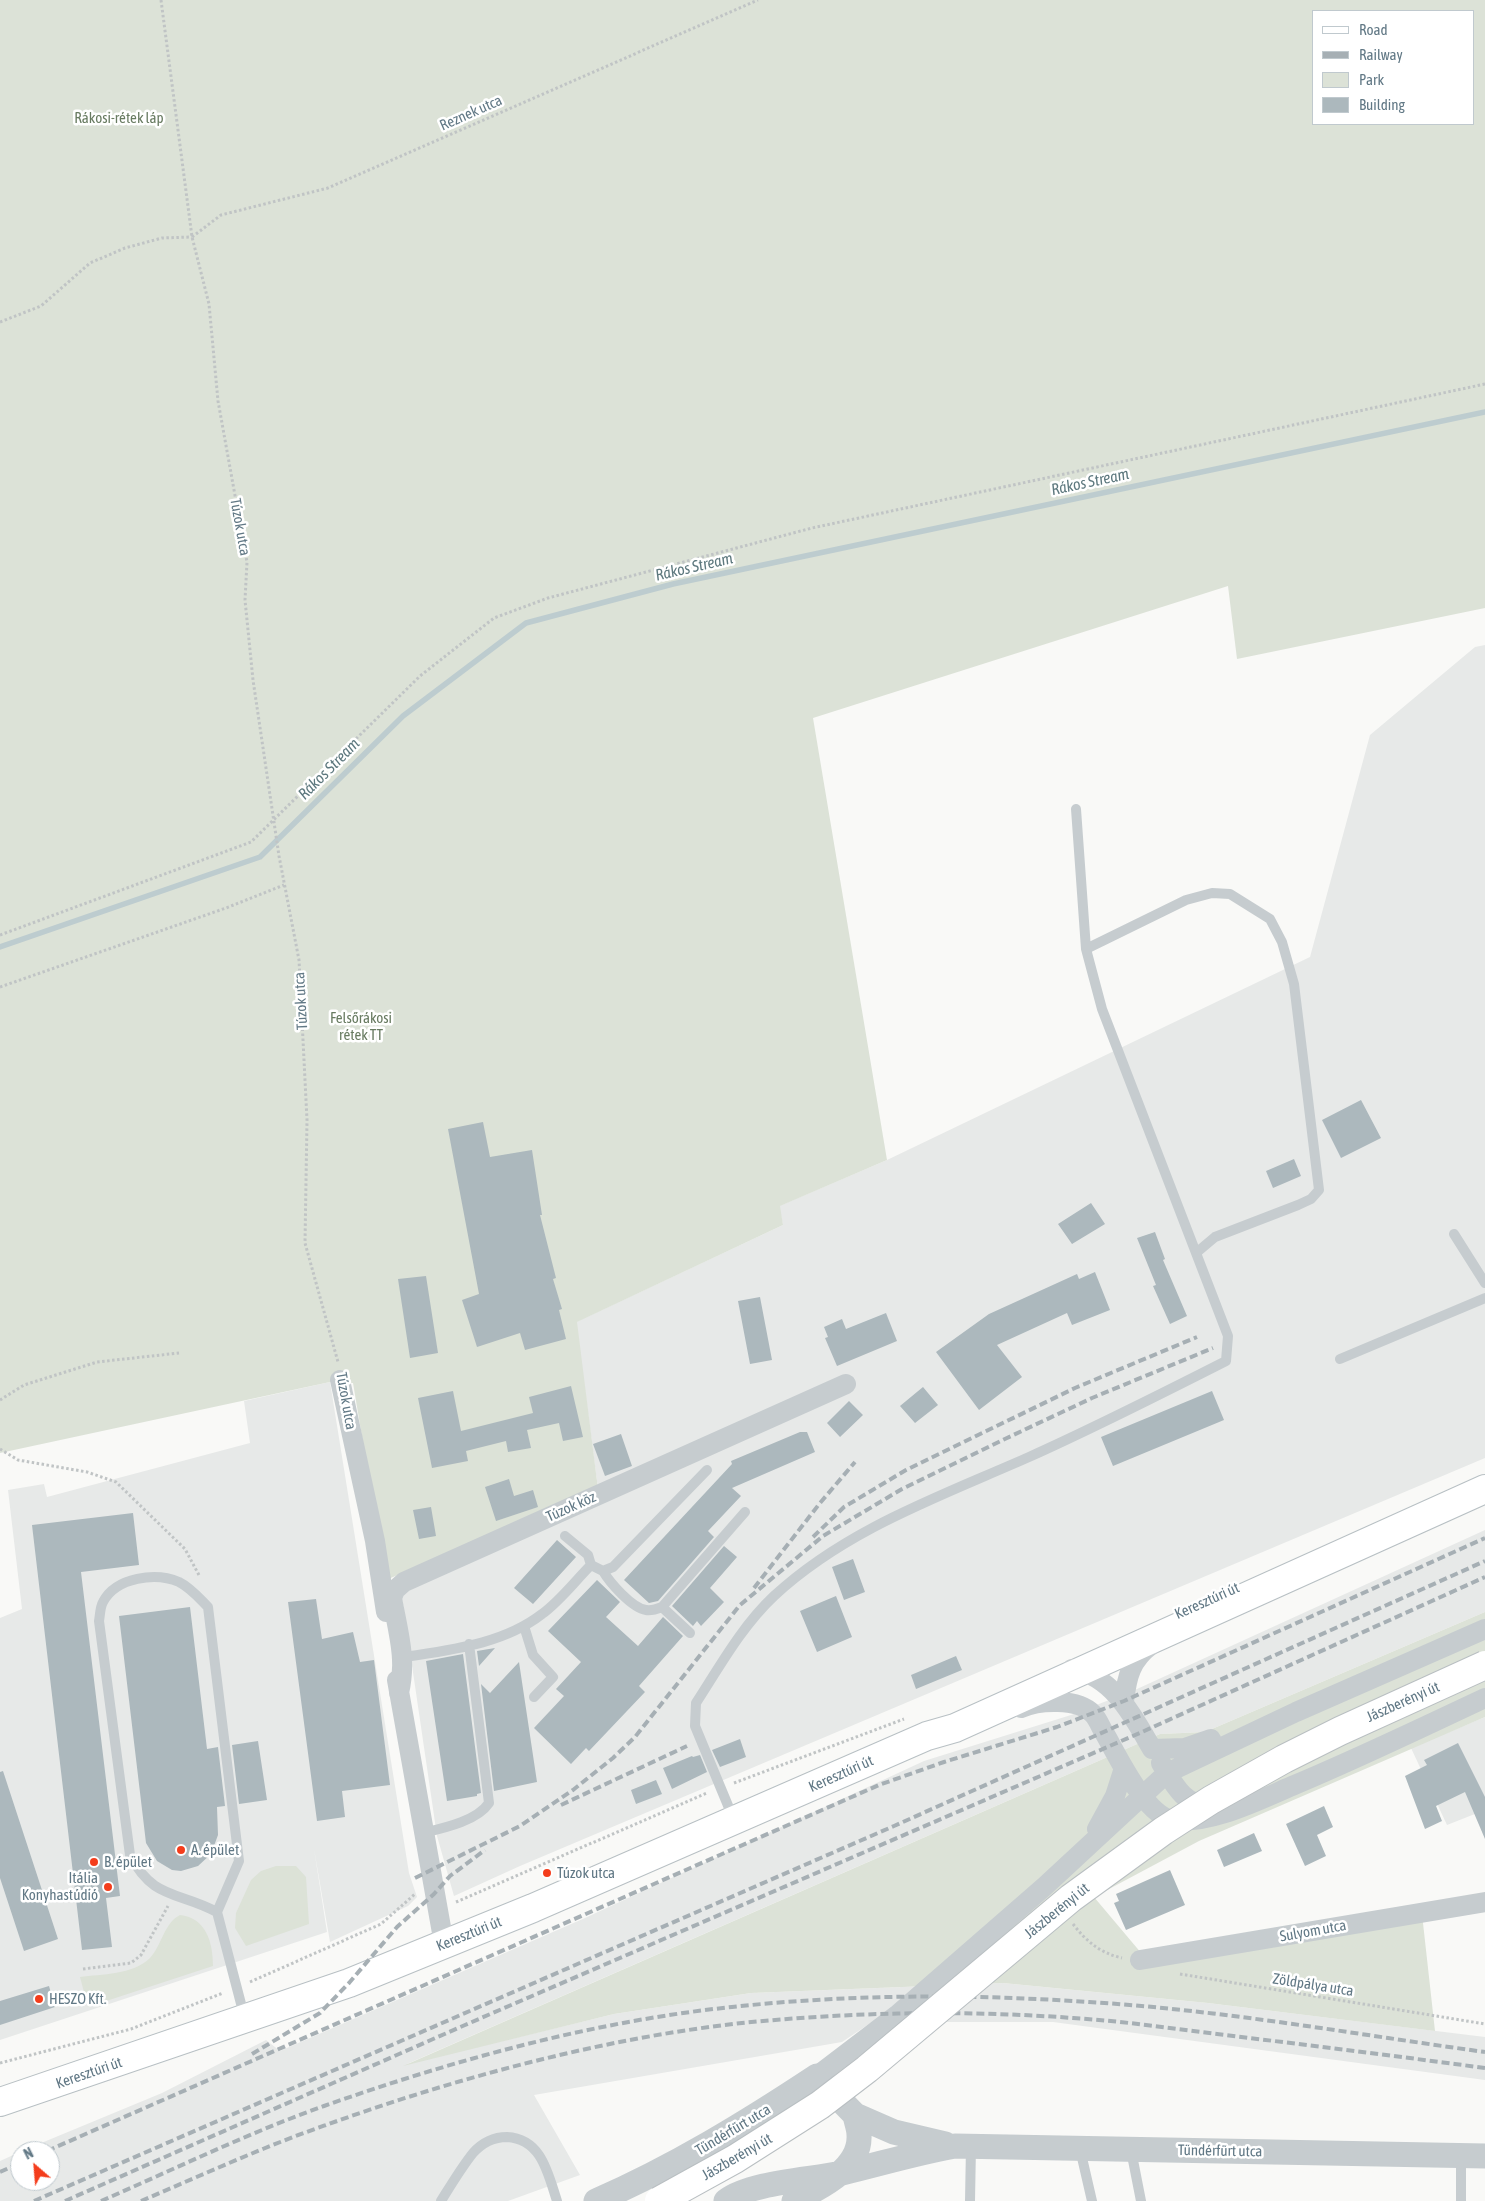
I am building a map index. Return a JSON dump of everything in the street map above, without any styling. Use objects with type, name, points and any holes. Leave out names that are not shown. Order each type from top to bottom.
[{"type":"main road","name":"Keresztúri út","points":[[922,1738],[961,1710],[1163,1635],[1485,1489]]},
{"type":"main road","name":"Keresztúri út","points":[[0,2102],[349,1983],[533,1908],[922,1738],[955,1728],[1249,1582],[1333,1558]]},
{"type":"main road","name":"Jászberényi út","points":[[658,2201],[742,2154],[820,2105],[867,2070],[1072,1898],[1163,1830],[1211,1800],[1292,1755],[1485,1665]]},
{"type":"street","name":"Túzok utca","points":[[340,1380],[399,1659],[399,1693],[444,1944]]},
{"type":"street","name":"Túzok köz","points":[[399,1659],[392,1598],[395,1590],[404,1582],[846,1384]]},
{"type":"street","name":"Jászberényi út","points":[[818,2076],[897,2015],[1044,1887],[1142,1794],[1167,1773],[1296,1712],[1485,1629]]},
{"type":"street","points":[[1124,1701],[1126,1679],[1134,1660],[1163,1635]]},
{"type":"street","points":[[1071,1669],[1124,1701],[1175,1788],[1192,1801],[1207,1806],[1246,1805]]},
{"type":"street","points":[[1071,1669],[1086,1690],[1093,1713],[1124,1768],[1156,1812],[1139,1817],[1088,1846]]},
{"type":"street","name":"Jászberényi út","points":[[1156,1812],[1173,1820],[1190,1821],[1203,1819],[1246,1805],[1324,1773],[1485,1698]]},
{"type":"street","points":[[955,1728],[979,1726],[1040,1702],[1067,1704],[1093,1713]]},
{"type":"street","points":[[1152,1749],[1185,1748],[1296,1712]]},
{"type":"street","points":[[1088,1846],[1107,1812],[1124,1768]]},
{"type":"street","name":"Sulyom utca","points":[[1140,1960],[1485,1902]]},
{"type":"street","name":"Tündérfürt utca","points":[[596,2201],[696,2152],[745,2124],[818,2076],[855,2115],[894,2132],[963,2146],[1473,2156]]},
{"type":"street","name":"Tündérfürt utca","points":[[794,2201],[841,2173],[857,2148],[859,2135],[855,2115]]},
{"type":"street","name":"Tündérfürt utca","points":[[726,2201],[750,2190],[841,2173],[904,2156],[963,2146]]},
{"type":"lane","points":[[734,1820],[695,1726],[696,1703],[750,1621],[775,1596],[854,1537],[889,1518],[1100,1425],[1226,1361],[1228,1336],[1102,1009],[1086,949],[1076,809]]},
{"type":"lane","points":[[1086,949],[1186,900],[1212,893],[1230,894],[1270,919],[1282,942],[1294,984],[1319,1190],[1298,1205],[1215,1237],[1196,1253]]},
{"type":"lane","points":[[1454,1234],[1485,1283]]},
{"type":"lane","points":[[1340,1359],[1485,1298]]},
{"type":"lane","points":[[603,1571],[613,1567],[707,1470]]},
{"type":"lane","points":[[565,1536],[588,1555],[591,1565],[603,1571],[609,1581],[639,1608],[649,1611],[662,1607],[745,1512]]},
{"type":"lane","points":[[399,1659],[501,1637],[524,1626],[543,1614],[591,1565]]},
{"type":"lane","points":[[218,1912],[200,1903],[163,1892],[137,1870],[130,1855],[99,1621],[102,1602],[114,1590],[129,1582],[145,1577],[162,1577],[178,1582],[192,1590],[208,1607],[239,1861],[218,1912],[245,2020]]},
{"type":"lane","points":[[662,1607],[690,1633]]},
{"type":"lane","points":[[524,1626],[533,1655],[553,1677],[534,1698]]},
{"type":"lane","points":[[423,1833],[475,1816],[488,1803],[469,1644]]},
{"type":"lane","points":[[441,2201],[473,2153],[484,2144],[503,2137],[524,2140],[538,2152],[558,2201]]},
{"type":"lane","points":[[963,2146],[970,2201]]},
{"type":"lane","points":[[1080,2148],[1092,2201]]},
{"type":"lane","points":[[1130,2149],[1141,2201]]},
{"type":"lane","points":[[1461,2201],[1473,2156]]},
{"type":"path","name":"Túzok utca","points":[[161,0],[192,237],[209,304],[218,401],[246,562],[244,600],[252,671],[279,856],[299,960],[307,1120],[305,1243],[339,1366],[340,1380]]},
{"type":"path","name":"Reznek utca","points":[[192,237],[221,215],[328,188],[758,0]]},
{"type":"path","points":[[0,322],[41,306],[90,263],[125,248],[162,238],[192,237]]},
{"type":"path","points":[[0,935],[251,842],[427,670],[494,618],[548,598],[812,528],[1485,384]]},
{"type":"path","points":[[0,987],[226,908],[284,885]]},
{"type":"path","points":[[0,1400],[24,1385],[97,1362],[179,1353]]},
{"type":"path","points":[[0,1449],[18,1460],[87,1472],[116,1482],[186,1549],[199,1571],[208,1607]]},
{"type":"path","points":[[437,1910],[720,1788],[904,1718],[922,1738]]},
{"type":"path","points":[[83,1969],[131,1963],[141,1955],[174,1895]]},
{"type":"path","points":[[1068,1918],[1087,1942],[1111,1955],[1140,1960]]},
{"type":"path","name":"Zöldpálya utca","points":[[1178,1974],[1485,2024]]},
{"type":"shaded area","points":[[1485,645],[1485,1458],[520,1866],[454,1896],[437,1836],[403,1604],[396,1576],[598,1489],[576,1322],[783,1225],[779,1206],[887,1160],[1310,957],[1370,735],[1475,647]]},
{"type":"shaded area","points":[[330,1382],[409,1873],[417,1897],[408,1906],[330,1942],[314,1849],[327,1932],[0,2040],[0,1618],[22,1609],[8,1490],[44,1484],[47,1497],[250,1443],[244,1401]]},
{"type":"shaded area","points":[[1485,1530],[1485,1612],[1205,1732],[1160,1734],[407,2064],[614,2014],[751,1993],[1003,1983],[1208,2003],[1485,2037],[1485,2080],[1053,2022],[872,2022],[842,2042],[534,2095],[580,2175],[508,2201],[0,2201],[0,2161],[10,2156],[10,2191],[60,2191],[60,2141],[46,2141],[162,2093],[266,2040],[280,2051],[585,1918],[924,1761],[1071,1715],[1137,1689]]},
{"type":"shaded area","points":[[1485,1717],[1485,1810],[1447,1825],[1411,1748]]},
{"type":"green space","name":"Felsőrákosi rétek TT","points":[[0,0],[1485,0],[1485,608],[1237,659],[1228,586],[813,718],[887,1160],[780,1206],[783,1225],[577,1322],[598,1489],[386,1580],[353,1383],[330,1382],[0,1453]]},
{"type":"green space","points":[[1485,1612],[1485,1717],[1199,1841],[1094,1897],[1142,1954],[1421,1905],[1435,2031],[1208,2003],[1003,1983],[751,1993],[614,2014],[403,2066],[1160,1734],[1205,1732]]},
{"type":"green space","points":[[276,1866],[296,1866],[306,1877],[309,1924],[246,1946],[235,1928],[236,1913],[251,1880],[261,1871]]},
{"type":"green space","points":[[180,1915],[189,1917],[202,1926],[212,1948],[213,1966],[88,2007],[80,1977],[126,1971],[143,1964],[154,1953],[170,1923]]},
{"type":"building","points":[[1361,1100],[1381,1138],[1341,1158],[1322,1120]]},
{"type":"building","points":[[483,1122],[490,1157],[532,1150],[542,1215],[540,1215],[556,1278],[553,1279],[562,1309],[559,1310],[566,1339],[525,1350],[520,1333],[477,1347],[462,1300],[479,1294],[448,1129]]},
{"type":"building","points":[[1294,1159],[1301,1176],[1273,1188],[1266,1171]]},
{"type":"building","points":[[1091,1203],[1105,1224],[1072,1244],[1058,1224]]},
{"type":"building","points":[[1155,1232],[1165,1259],[1163,1260],[1187,1316],[1170,1324],[1153,1286],[1156,1285],[1137,1238]]},
{"type":"building","points":[[1095,1272],[1110,1310],[1072,1325],[1067,1313],[997,1345],[1022,1377],[979,1410],[936,1352],[989,1314],[1077,1274],[1079,1279]]},
{"type":"building","points":[[426,1276],[438,1353],[410,1358],[398,1279]]},
{"type":"building","points":[[760,1297],[772,1360],[750,1364],[738,1301]]},
{"type":"building","points":[[886,1313],[897,1341],[837,1366],[825,1338],[828,1337],[824,1327],[842,1319],[846,1329]]},
{"type":"building","points":[[571,1386],[583,1437],[563,1441],[559,1423],[527,1430],[531,1448],[508,1452],[506,1441],[466,1451],[468,1461],[432,1468],[418,1398],[453,1391],[461,1431],[533,1413],[529,1397]]},
{"type":"building","points":[[923,1387],[938,1405],[915,1423],[900,1406]]},
{"type":"building","points":[[1212,1391],[1224,1420],[1113,1466],[1101,1437]]},
{"type":"building","points":[[849,1401],[863,1415],[840,1437],[827,1423]]},
{"type":"building","points":[[800,1432],[807,1432],[815,1452],[732,1488],[741,1496],[708,1531],[714,1537],[658,1601],[649,1603],[624,1580],[732,1464],[731,1461]]},
{"type":"building","points":[[621,1434],[632,1466],[605,1476],[593,1444]]},
{"type":"building","points":[[509,1479],[514,1496],[533,1490],[538,1507],[496,1521],[485,1487]]},
{"type":"building","points":[[431,1507],[436,1536],[419,1539],[413,1510]]},
{"type":"building","points":[[133,1513],[139,1565],[81,1572],[120,1896],[106,1898],[112,1947],[82,1950],[32,1525]]},
{"type":"building","points":[[557,1540],[576,1557],[533,1604],[514,1588]]},
{"type":"building","points":[[724,1546],[737,1557],[710,1588],[724,1602],[701,1626],[697,1621],[693,1626],[672,1606]]},
{"type":"building","points":[[853,1559],[865,1592],[844,1600],[832,1567]]},
{"type":"building","points":[[597,1580],[620,1602],[606,1617],[638,1646],[663,1617],[683,1636],[639,1686],[645,1692],[589,1751],[586,1748],[571,1764],[534,1728],[564,1696],[556,1689],[581,1662],[548,1631]]},
{"type":"building","points":[[836,1596],[852,1637],[817,1652],[800,1611]]},
{"type":"building","points":[[316,1599],[322,1639],[353,1632],[360,1662],[374,1660],[390,1785],[342,1791],[345,1817],[317,1821],[288,1602]]},
{"type":"building","points":[[190,1607],[207,1749],[218,1747],[225,1806],[217,1807],[218,1835],[211,1854],[198,1866],[181,1871],[172,1870],[157,1861],[146,1843],[119,1616]]},
{"type":"building","points":[[495,1648],[479,1666],[477,1651]]},
{"type":"building","points":[[463,1654],[481,1793],[477,1794],[477,1796],[447,1801],[426,1661]]},
{"type":"building","points":[[956,1656],[962,1670],[916,1689],[911,1675]]},
{"type":"building","points":[[519,1662],[537,1782],[494,1791],[481,1684],[490,1693]]},
{"type":"building","points":[[740,1739],[746,1757],[720,1767],[712,1750]]},
{"type":"building","points":[[258,1741],[267,1800],[239,1804],[232,1745]]},
{"type":"building","points":[[1458,1743],[1485,1797],[1485,1839],[1465,1792],[1436,1806],[1442,1821],[1425,1829],[1405,1776],[1427,1765],[1424,1760]]},
{"type":"building","points":[[700,1755],[707,1772],[672,1789],[663,1768],[692,1756]]},
{"type":"building","points":[[3,1771],[58,1939],[24,1951],[0,1878],[0,1772]]},
{"type":"building","points":[[656,1780],[662,1794],[636,1804],[631,1790]]},
{"type":"building","points":[[1324,1806],[1333,1827],[1317,1835],[1326,1856],[1305,1866],[1286,1824]]},
{"type":"building","points":[[1254,1833],[1262,1851],[1224,1867],[1217,1850]]},
{"type":"building","points":[[1170,1870],[1185,1905],[1126,1930],[1114,1903],[1119,1901],[1116,1894]]},
{"type":"building","points":[[49,1986],[55,2007],[0,2025],[0,2001]]},
{"type":"waterway","name":"Rákos Stream","points":[[0,947],[260,857],[403,716],[526,623],[673,584],[1485,412]]},
{"type":"railway","points":[[813,1537],[844,1507],[906,1470],[1075,1388],[1197,1337]]},
{"type":"railway","points":[[415,1878],[520,1826],[573,1790],[613,1758],[635,1737],[740,1605],[823,1536],[902,1489],[1007,1438],[1092,1398],[1213,1348]]},
{"type":"railway","points":[[754,1588],[820,1503],[855,1462]]},
{"type":"railway","points":[[60,2145],[879,1785],[944,1762],[1057,1727],[1124,1701],[1485,1538]]},
{"type":"railway","points":[[34,2201],[894,1826],[1485,1561]]},
{"type":"railway","points":[[65,2201],[465,2025],[1142,1732],[1485,1577]]},
{"type":"railway","points":[[561,1805],[687,1746]]},
{"type":"railway","points":[[252,2054],[320,2013],[349,1983],[397,1927],[434,1894],[450,1876],[485,1850]]},
{"type":"railway","points":[[101,2201],[240,2139],[324,2106],[423,2073],[577,2032],[680,2013],[732,2007],[866,1998],[1044,1999],[1139,2006],[1238,2017],[1485,2052]]},
{"type":"railway","points":[[141,2201],[302,2134],[426,2091],[584,2049],[690,2030],[742,2023],[866,2014],[1032,2015],[1145,2025],[1485,2068]]},
{"type":"railway","points":[[0,2172],[10,2168]]},
{"type":"place","name":"A. épület","points":[[181,1850]]},
{"type":"place","name":"B. épület","points":[[94,1862]]},
{"type":"place","name":"Túzok utca","points":[[547,1873]]},
{"type":"place","name":"Itália Konyhastúdió","points":[[108,1887]]},
{"type":"place","name":"HESZO Kft.","points":[[39,1999]]},
{"type":"park label","name":"Rákosi-rétek láp","points":[[119,118]]}]
